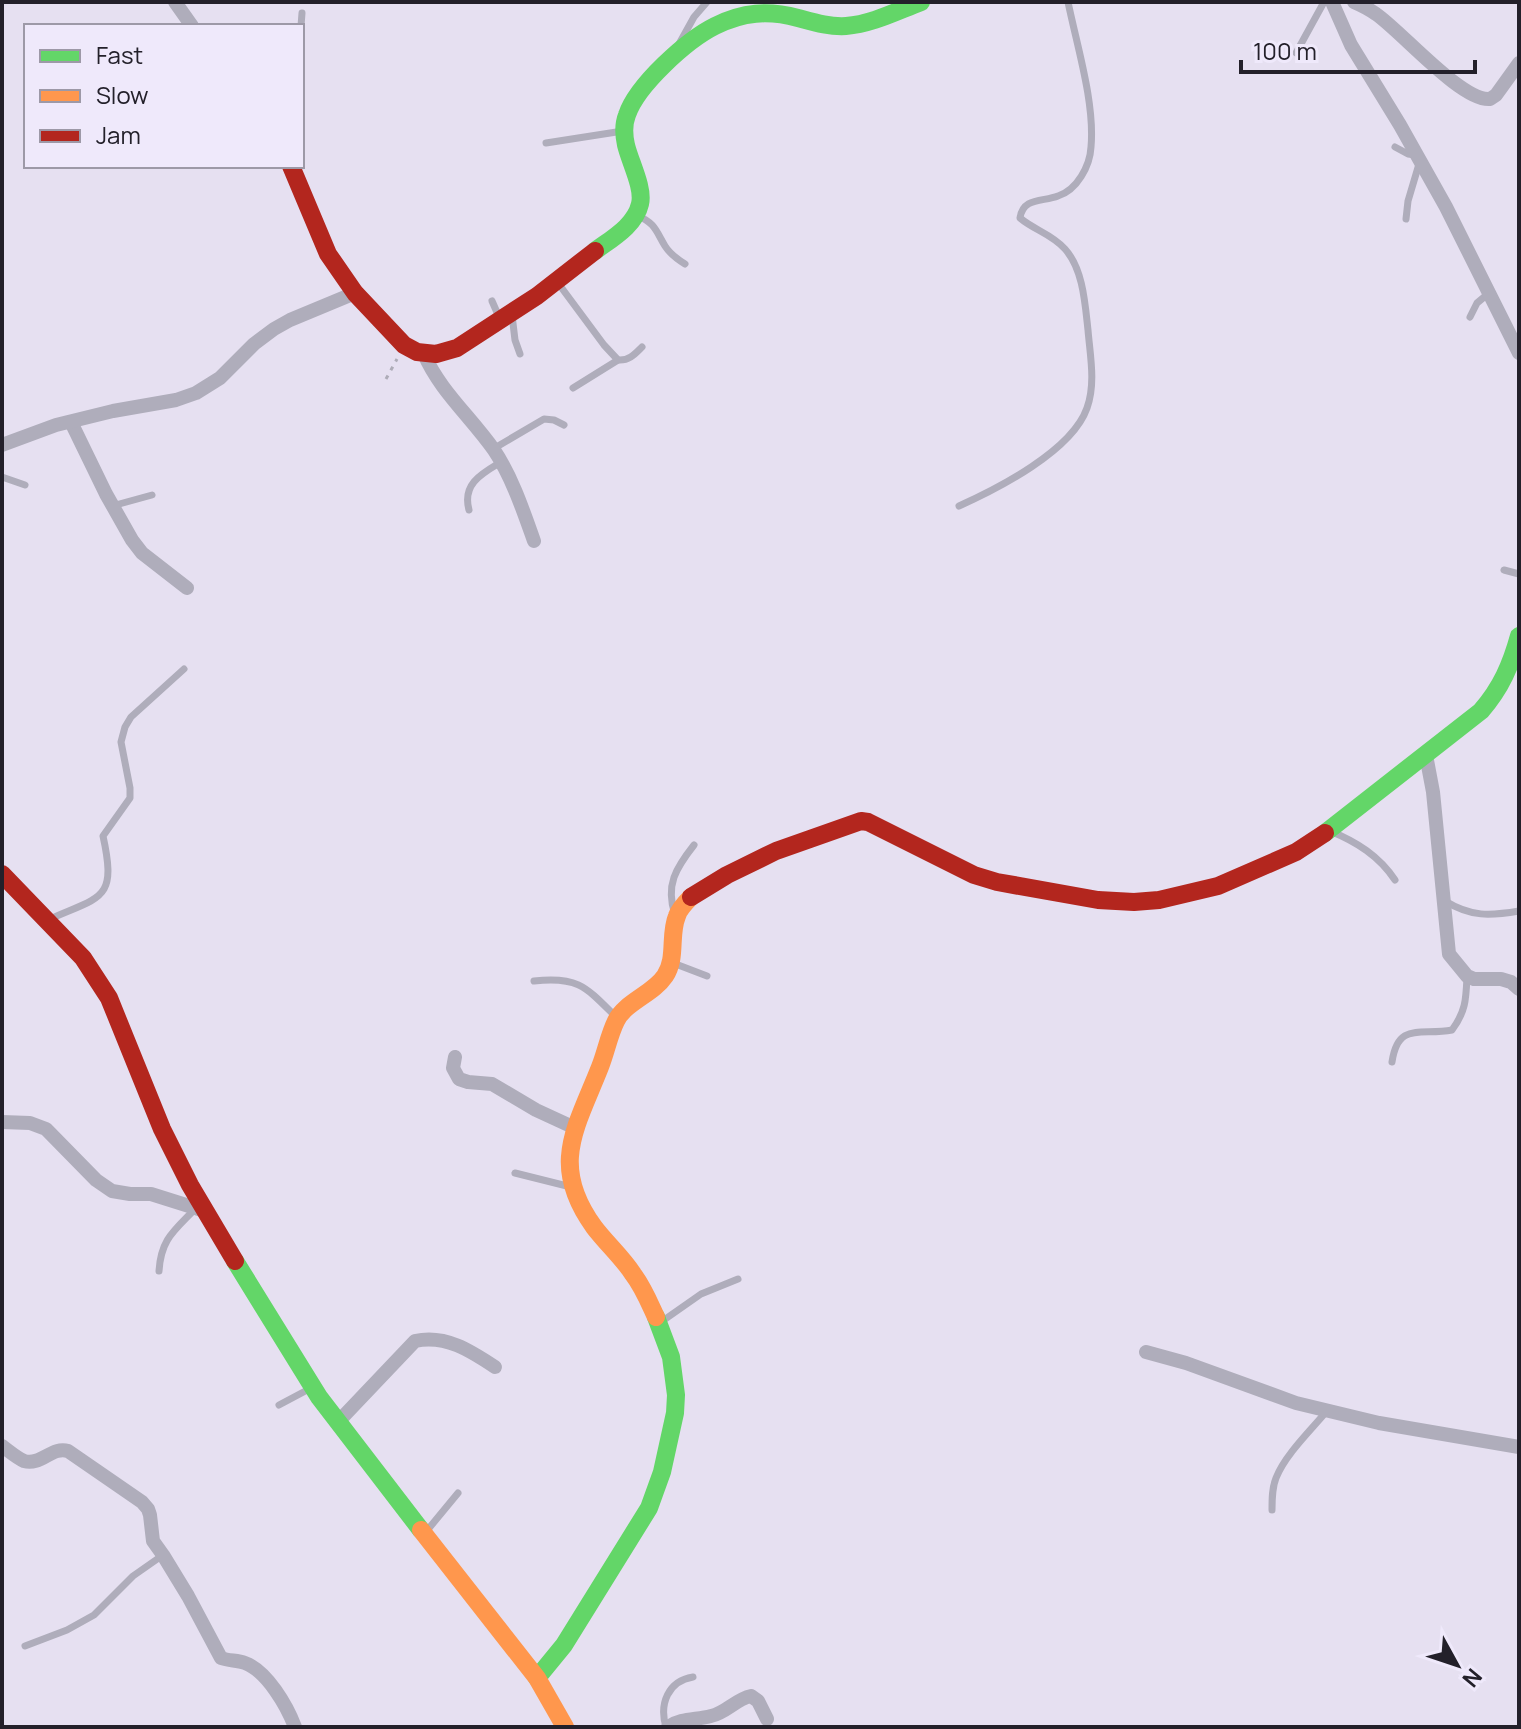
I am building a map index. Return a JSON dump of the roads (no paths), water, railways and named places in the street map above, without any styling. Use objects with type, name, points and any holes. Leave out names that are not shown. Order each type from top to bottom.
[{"type":"street","points":[[175,2],[191,24]]},
{"type":"street","points":[[292,168],[328,254],[355,293],[412,351],[446,353],[557,281],[628,226],[640,207],[641,193],[623,131],[626,116],[647,84],[675,54],[720,23],[742,15],[773,13],[843,26],[883,17],[921,2]]},
{"type":"street","points":[[1332,2],[1351,45],[1446,207],[1519,353]]},
{"type":"street","points":[[1363,3],[1441,73],[1480,99],[1490,99],[1496,95],[1519,63]]},
{"type":"street","points":[[2,445],[71,422],[196,393],[220,378],[274,329],[355,293]]},
{"type":"street","points":[[424,354],[434,375],[497,455],[517,495],[534,541]]},
{"type":"street","points":[[71,422],[112,506],[142,553],[187,588]]},
{"type":"street","points":[[537,1678],[564,1645],[649,1508],[669,1442],[676,1395],[671,1357],[659,1323],[632,1272],[585,1213],[570,1178],[568,1160],[575,1128],[617,1018],[652,991],[666,975],[671,963],[676,917],[689,898],[776,851],[861,821],[974,875],[1098,900],[1159,900],[1230,882],[1296,852],[1328,831],[1481,711],[1504,684],[1519,636]]},
{"type":"street","points":[[1426,755],[1433,792],[1449,954],[1467,976],[1501,979],[1519,989]]},
{"type":"street","points":[[2,874],[83,958],[109,998],[162,1129],[200,1210],[313,1387],[537,1678],[565,1727]]},
{"type":"street","points":[[455,1057],[453,1068],[459,1079],[492,1084],[575,1128]]},
{"type":"street","points":[[2,1122],[30,1123],[46,1129],[96,1180],[112,1191],[151,1194],[200,1210]]},
{"type":"street","points":[[338,1422],[415,1341],[429,1339],[460,1345],[495,1367]]},
{"type":"street","points":[[1146,1352],[1186,1363],[1296,1403],[1379,1423],[1519,1447]]},
{"type":"street","points":[[2,1446],[23,1461],[31,1461],[61,1449],[68,1451],[142,1502],[150,1515],[153,1541],[221,1658],[245,1663],[267,1679],[295,1727]]},
{"type":"street","points":[[667,1727],[678,1721],[713,1716],[751,1696],[758,1701],[767,1719]]},
{"type":"lane","points":[[675,54],[683,34],[707,2]]},
{"type":"lane","points":[[959,506],[993,491],[1062,443],[1087,410],[1091,393],[1086,317],[1079,275],[1066,249],[1020,218],[1021,210],[1027,203],[1060,196],[1070,189],[1087,166],[1091,150],[1088,96],[1068,2]]},
{"type":"lane","points":[[1296,53],[1324,2]]},
{"type":"lane","points":[[301,24],[302,13]]},
{"type":"lane","points":[[546,143],[623,131]]},
{"type":"lane","points":[[1395,147],[1418,159],[1406,219]]},
{"type":"lane","points":[[636,215],[647,220],[665,246],[685,264]]},
{"type":"lane","points":[[557,281],[618,360]]},
{"type":"lane","points":[[1470,317],[1477,303],[1489,293]]},
{"type":"lane","points":[[492,301],[506,316],[520,354]]},
{"type":"lane","points":[[573,388],[618,360],[631,357],[642,347]]},
{"type":"lane","points":[[469,510],[466,499],[471,485],[497,455],[544,419],[564,425]]},
{"type":"lane","points":[[2,477],[25,485]]},
{"type":"lane","points":[[112,506],[152,495]]},
{"type":"lane","points":[[1504,570],[1519,574]]},
{"type":"lane","points":[[48,920],[95,899],[105,891],[109,878],[103,836],[130,798],[121,742],[125,727],[131,717],[184,669]]},
{"type":"lane","points":[[1328,831],[1352,840],[1370,852],[1386,866],[1395,880]]},
{"type":"lane","points":[[676,917],[670,890],[674,875],[694,845]]},
{"type":"lane","points":[[1444,900],[1474,914],[1519,911]]},
{"type":"lane","points":[[671,963],[707,976]]},
{"type":"lane","points":[[1392,1062],[1394,1046],[1404,1035],[1415,1031],[1436,1033],[1452,1030],[1462,1016],[1466,1003],[1467,976]]},
{"type":"lane","points":[[534,981],[572,981],[586,988],[617,1018]]},
{"type":"lane","points":[[515,1173],[573,1187]]},
{"type":"lane","points":[[159,1271],[164,1244],[200,1210]]},
{"type":"lane","points":[[659,1323],[701,1294],[738,1279]]},
{"type":"lane","points":[[279,1405],[313,1387]]},
{"type":"lane","points":[[1272,1510],[1276,1478],[1327,1410]]},
{"type":"lane","points":[[424,1534],[458,1493]]},
{"type":"lane","points":[[25,1646],[67,1630],[94,1615],[133,1576],[163,1555]]},
{"type":"lane","points":[[667,1727],[662,1712],[669,1692],[677,1682],[693,1677]]}]
